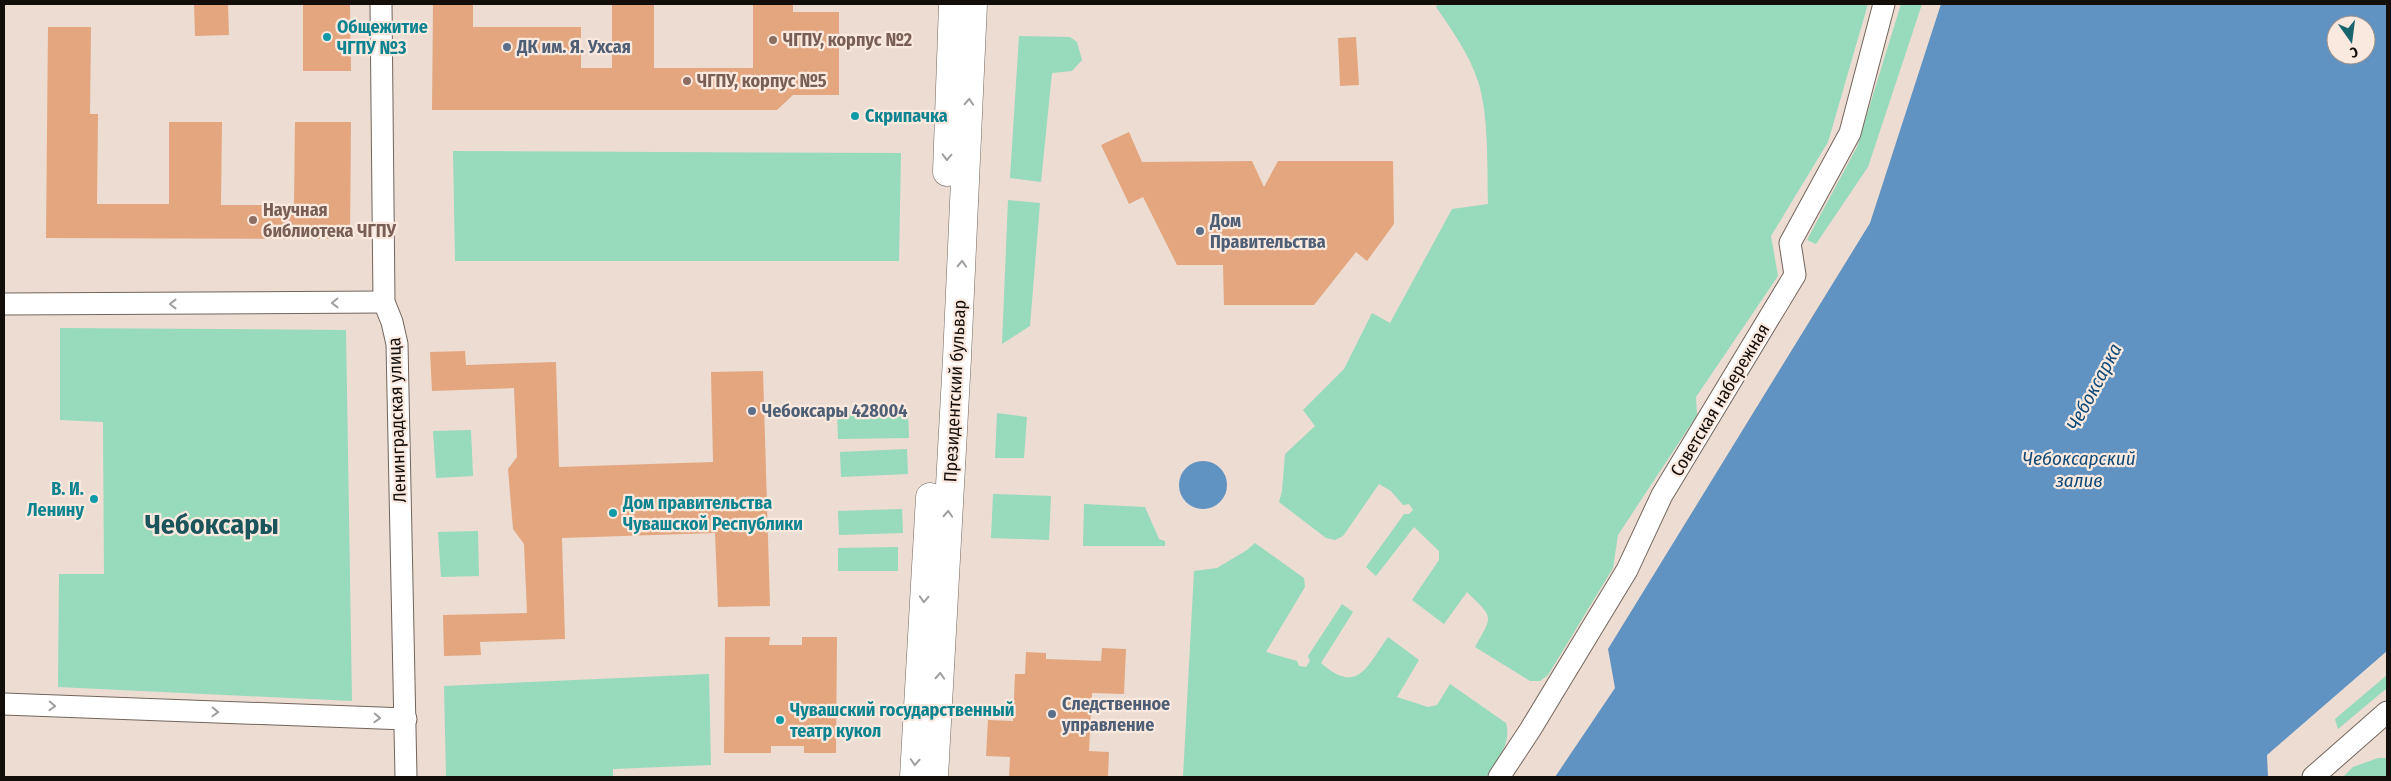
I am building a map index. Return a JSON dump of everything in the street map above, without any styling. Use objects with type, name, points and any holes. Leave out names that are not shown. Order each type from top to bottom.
[{"type":"main road","name":"Президентский бульвар","points":[[934,777],[936,571],[948,358],[962,16]]},
{"type":"main road","name":"Президентский бульвар","points":[[914,777],[936,571]]},
{"type":"street","name":"Ленинградская улица","points":[[381,4],[384,302],[392,322],[396,344],[406,777]]},
{"type":"street","name":"Советская набережная","points":[[1499,777],[1530,730],[1627,570],[1662,495],[1795,275],[1790,243],[1850,133],[1884,4]]},
{"type":"street","points":[[4,304],[384,302]]},
{"type":"street","points":[[4,704],[406,719]]},
{"type":"street","points":[[2313,777],[2387,712]]},
{"type":"green space","points":[[1438,4],[1868,4],[1828,142],[1771,236],[1778,276],[1696,397],[1697,415],[1618,535],[1613,568],[1548,675],[1540,681],[1530,681],[1475,647],[1488,622],[1488,617],[1482,607],[1467,592],[1444,624],[1412,600],[1439,560],[1439,551],[1414,527],[1376,576],[1366,567],[1404,514],[1409,514],[1413,510],[1409,504],[1403,505],[1391,491],[1379,484],[1343,536],[1335,540],[1326,538],[1279,502],[1282,491],[1285,454],[1315,426],[1303,410],[1344,369],[1372,313],[1390,323],[1452,209],[1488,204],[1487,141],[1482,95],[1470,61],[1436,7]]},
{"type":"green space","points":[[1901,4],[1922,4],[1868,167],[1816,244],[1807,240],[1857,147]]},
{"type":"green space","points":[[1019,36],[1070,37],[1077,42],[1082,60],[1072,71],[1052,73],[1041,182],[1010,178]]},
{"type":"green space","points":[[453,151],[901,153],[899,261],[455,261]]},
{"type":"green space","points":[[1008,200],[1040,203],[1030,326],[1002,344]]},
{"type":"green space","points":[[60,328],[346,330],[352,701],[58,687],[59,574],[104,574],[103,422],[60,420]]},
{"type":"green space","points":[[908,410],[909,438],[838,439],[837,412]]},
{"type":"green space","points":[[997,413],[1027,417],[1024,458],[995,458]]},
{"type":"green space","points":[[471,430],[473,476],[436,478],[433,431]]},
{"type":"green space","points":[[907,449],[908,474],[841,477],[840,452]]},
{"type":"green space","points":[[993,494],[1051,496],[1049,540],[991,538]]},
{"type":"green space","points":[[1084,504],[1145,507],[1159,539],[1165,541],[1165,546],[1083,546]]},
{"type":"green space","points":[[902,509],[903,533],[839,535],[838,511]]},
{"type":"green space","points":[[478,531],[479,576],[441,577],[438,532]]},
{"type":"green space","points":[[1255,543],[1304,578],[1305,587],[1266,652],[1297,661],[1299,666],[1306,667],[1310,661],[1308,656],[1342,604],[1353,612],[1321,663],[1334,673],[1344,677],[1353,677],[1367,667],[1388,637],[1419,660],[1397,697],[1428,707],[1437,705],[1450,684],[1506,723],[1507,738],[1505,745],[1486,777],[1183,777],[1194,571],[1217,568]]},
{"type":"green space","points":[[898,547],[898,571],[838,571],[838,548]]},
{"type":"green space","points":[[709,674],[711,765],[613,769],[613,777],[446,777],[444,686]]},
{"type":"green space","points":[[2387,675],[2387,688],[2338,729],[2335,719]]},
{"type":"green space","points":[[2378,758],[2387,758],[2387,777],[2343,777],[2353,767]]},
{"type":"water","name":"Чебоксарский залив","points":[[1941,4],[2387,4],[2387,651],[2267,755],[2268,777],[1555,777],[1615,688],[1608,649],[1870,223]]},
{"type":"water","points":[[1203,461],[1212,463],[1220,468],[1225,476],[1227,485],[1225,494],[1220,502],[1212,507],[1203,509],[1194,507],[1186,502],[1181,494],[1179,485],[1181,476],[1186,468],[1194,463]]},
{"type":"building","points":[[194,4],[228,4],[229,35],[195,36]]},
{"type":"building","name":"Общежитие ЧГПУ №3","points":[[303,4],[350,4],[351,71],[303,71]]},
{"type":"building","points":[[433,4],[473,4],[473,27],[581,27],[581,68],[612,68],[612,4],[654,4],[654,68],[753,68],[753,4],[793,4],[793,12],[839,12],[839,95],[793,95],[777,110],[432,110]]},
{"type":"building","points":[[48,27],[91,27],[90,114],[98,114],[97,204],[169,204],[169,122],[222,122],[221,205],[294,205],[295,122],[351,122],[350,239],[46,238]]},
{"type":"building","points":[[1356,37],[1359,85],[1340,86],[1338,38]]},
{"type":"building","points":[[1129,132],[1142,162],[1252,161],[1264,187],[1278,161],[1393,161],[1394,224],[1367,261],[1356,252],[1314,305],[1224,305],[1223,265],[1177,265],[1143,197],[1129,204],[1101,145]]},
{"type":"building","name":"Дом правительства Чувашской Республики","points":[[465,351],[466,365],[556,362],[559,467],[713,462],[711,372],[763,371],[770,606],[718,607],[715,533],[562,538],[565,639],[480,642],[481,655],[444,656],[443,615],[527,613],[524,544],[513,529],[508,469],[517,457],[514,388],[432,391],[430,352]]},
{"type":"building","name":"Чувашский государственный театр кукол","points":[[725,637],[770,637],[769,645],[802,645],[802,637],[837,637],[836,753],[804,753],[804,746],[771,746],[771,753],[724,753]]},
{"type":"building","name":"Следственное управление","points":[[1102,648],[1126,649],[1124,694],[1092,693],[1089,751],[1109,752],[1108,777],[1009,777],[1010,757],[986,756],[988,720],[1013,721],[1015,674],[1025,674],[1026,652],[1046,653],[1046,659],[1101,661]]},
{"type":"place","name":"Общежитие ЧГПУ №3","points":[[327,37]]},
{"type":"place","name":"ЧГПУ, корпус №2","points":[[773,40]]},
{"type":"place","name":"ДК им. Я. Ухсая","points":[[507,47]]},
{"type":"place","name":"ЧГПУ, корпус №5","points":[[687,81]]},
{"type":"place","name":"Скрипачка","points":[[855,116]]},
{"type":"place","name":"Научная библиотека ЧГПУ","points":[[253,220]]},
{"type":"place","name":"Дом Правительства","points":[[1200,231]]},
{"type":"place","name":"Чебоксары 428004","points":[[752,411]]},
{"type":"place","name":"В. И. Ленину","points":[[94,499]]},
{"type":"place","name":"Дом правительства Чувашской Республики","points":[[613,513]]},
{"type":"place","name":"Следственное управление","points":[[1052,714]]},
{"type":"place","name":"Чувашский государственный театр кукол","points":[[780,720]]},
{"type":"district","name":"Чебоксары","points":[[212,524]]},
{"type":"water label","name":"Чебоксарка","points":[[2094,387]]}]
